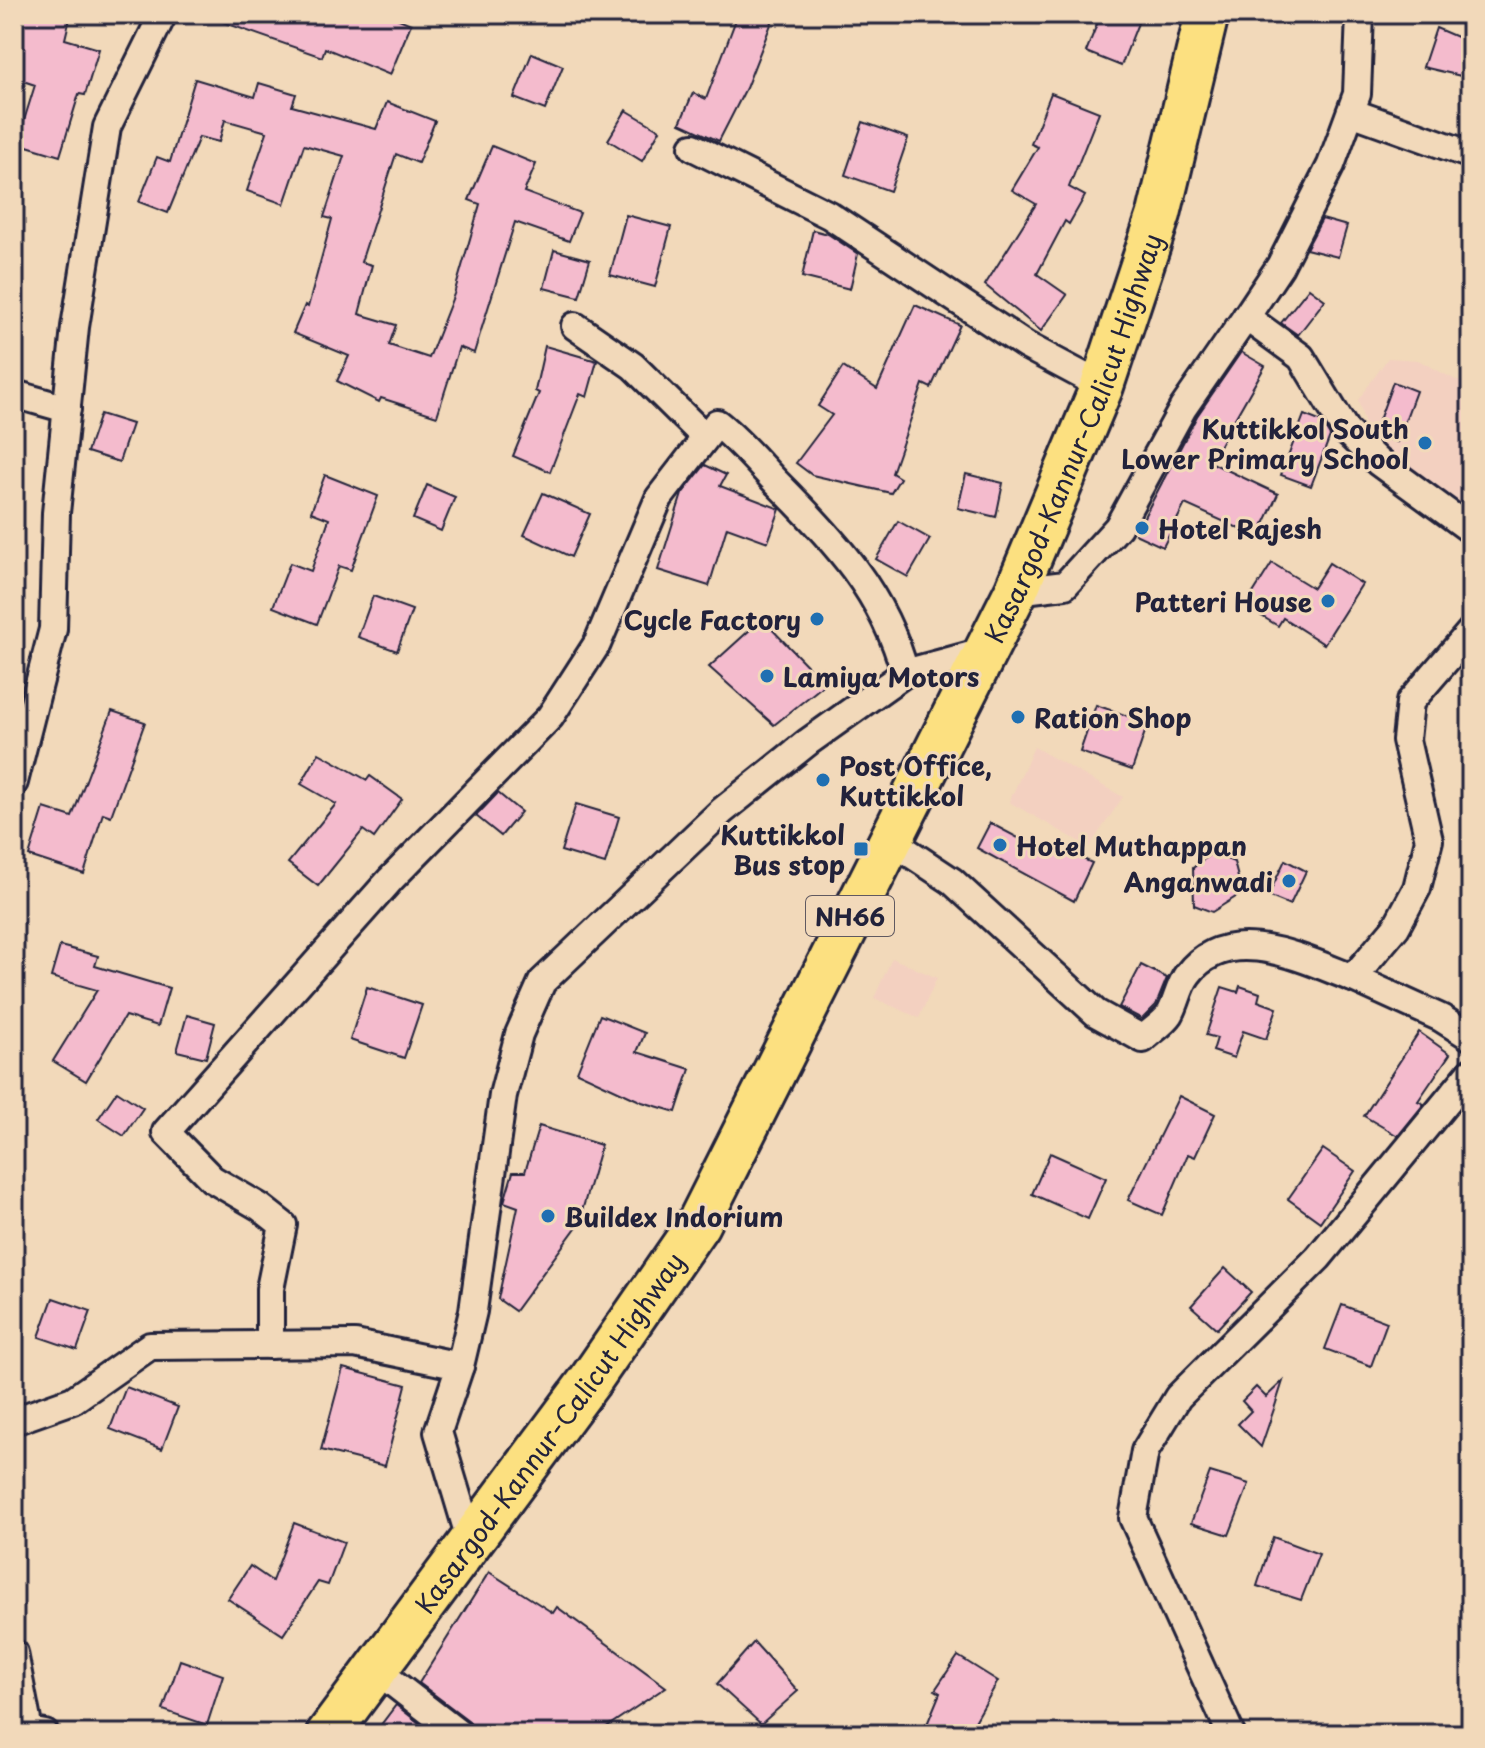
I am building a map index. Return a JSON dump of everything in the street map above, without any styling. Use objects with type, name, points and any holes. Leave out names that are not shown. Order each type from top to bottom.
[{"type":"highway","name":"Kasargod-Kannur-Calicut Highway","points":[[328,1734],[589,1382],[698,1224],[1016,591],[1102,386],[1159,214],[1207,14]]},
{"type":"street","points":[[14,782],[53,629],[56,513],[75,327],[107,127],[163,14]]},
{"type":"street","points":[[1016,591],[1065,585],[1118,527],[1183,408],[1246,317],[1300,229],[1331,165],[1357,94],[1360,14]]},
{"type":"street","points":[[1351,112],[1471,155]]},
{"type":"street","points":[[693,147],[829,215],[1025,345],[1102,386]]},
{"type":"street","points":[[1246,317],[1301,357],[1346,431],[1378,462],[1471,530]]},
{"type":"street","points":[[575,326],[633,366],[705,437]]},
{"type":"street","points":[[14,394],[67,409]]},
{"type":"street","points":[[270,1345],[270,1289],[283,1225],[260,1207],[212,1179],[166,1132],[391,879],[550,717],[597,644],[659,498],[717,423],[743,443],[839,545],[873,592],[896,638],[905,673]]},
{"type":"street","points":[[1353,978],[1396,927],[1417,888],[1429,840],[1406,740],[1410,702],[1471,631]]},
{"type":"street","points":[[470,1539],[438,1432],[460,1366],[473,1311],[503,1095],[519,1034],[542,982],[722,811],[808,742],[905,673],[986,651]]},
{"type":"street","points":[[890,840],[952,881],[1096,1013],[1143,1039],[1169,1015],[1186,975],[1211,951],[1236,946],[1291,954],[1353,978],[1441,1018],[1471,1037]]},
{"type":"street","points":[[1231,1734],[1133,1518],[1145,1451],[1178,1397],[1318,1258],[1471,1072]]},
{"type":"street","points":[[14,1421],[73,1400],[150,1346],[355,1344],[460,1366]]},
{"type":"street","points":[[14,1653],[29,1731],[45,1734]]},
{"type":"street","points":[[374,1668],[459,1734]]},
{"type":"shaded area","name":"Kuttikkol South Lower Primary School","points":[[1388,358],[1418,360],[1471,388],[1471,513],[1392,461],[1365,425],[1358,400]]},
{"type":"shaded area","points":[[1034,747],[1123,797],[1089,847],[1009,802]]},
{"type":"shaded area","points":[[892,958],[937,978],[919,1018],[874,998]]},
{"type":"building","points":[[14,14],[71,14],[65,39],[99,49],[85,95],[79,94],[60,156],[17,143],[35,85],[14,78]]},
{"type":"building","points":[[209,14],[387,14],[411,24],[390,75],[325,48],[322,57],[208,17]]},
{"type":"building","points":[[738,14],[775,14],[746,88],[719,141],[680,123],[693,93],[706,99]]},
{"type":"building","points":[[1101,14],[1117,14],[1138,23],[1121,66],[1086,52]]},
{"type":"building","points":[[1436,28],[1471,43],[1461,76],[1423,67]]},
{"type":"building","points":[[532,53],[563,66],[545,110],[514,98]]},
{"type":"building","points":[[195,79],[255,97],[259,83],[296,94],[292,106],[376,129],[387,102],[435,121],[418,163],[396,154],[361,262],[372,265],[359,314],[396,325],[389,345],[429,358],[454,294],[480,204],[469,200],[492,146],[536,164],[524,192],[580,213],[569,241],[515,222],[474,353],[459,347],[437,416],[381,398],[379,402],[337,381],[349,356],[293,333],[305,305],[308,307],[332,219],[324,217],[344,156],[304,145],[284,204],[247,191],[267,132],[225,120],[219,142],[199,137],[168,213],[139,202],[157,157],[170,162]]},
{"type":"building","points":[[1051,93],[1099,112],[1069,187],[1085,196],[1069,224],[1065,221],[1037,274],[1067,295],[1041,331],[985,285],[1036,204],[1012,190],[1038,147],[1031,144]]},
{"type":"building","points":[[626,110],[660,130],[642,161],[608,140]]},
{"type":"building","points":[[863,122],[908,138],[890,191],[845,175]]},
{"type":"building","points":[[626,215],[671,227],[655,287],[610,275]]},
{"type":"building","points":[[1322,219],[1347,226],[1338,257],[1306,249]]},
{"type":"building","points":[[813,230],[828,234],[858,254],[850,289],[802,277]]},
{"type":"building","points":[[554,250],[590,260],[579,297],[544,288]]},
{"type":"building","points":[[1309,288],[1325,300],[1298,335],[1281,323]]},
{"type":"building","points":[[915,305],[960,325],[931,388],[923,384],[892,473],[900,478],[891,493],[812,475],[796,463],[832,415],[818,406],[843,367],[877,389]]},
{"type":"building","points":[[545,346],[597,361],[587,397],[580,394],[550,472],[513,456],[539,393],[535,391]]},
{"type":"building","points":[[1241,352],[1265,366],[1210,462],[1278,494],[1258,537],[1185,504],[1163,547],[1135,534],[1197,416]]},
{"type":"building","points":[[1393,382],[1416,391],[1397,442],[1374,434]]},
{"type":"building","points":[[100,414],[132,424],[119,462],[87,452]]},
{"type":"building","points":[[1304,415],[1322,422],[1330,436],[1311,486],[1281,475]]},
{"type":"building","points":[[705,465],[726,475],[720,486],[780,509],[768,542],[727,527],[709,586],[658,570],[682,494]]},
{"type":"building","points":[[966,474],[1003,483],[996,517],[958,508]]},
{"type":"building","points":[[325,475],[378,496],[351,570],[339,566],[317,624],[273,607],[290,563],[311,571],[329,519],[311,512]]},
{"type":"building","points":[[427,485],[455,497],[441,531],[413,519]]},
{"type":"building","points":[[543,493],[590,514],[571,557],[524,535]]},
{"type":"building","points":[[898,521],[930,539],[908,577],[876,559]]},
{"type":"building","points":[[1272,563],[1313,588],[1329,563],[1362,584],[1324,644],[1283,618],[1278,626],[1245,606]]},
{"type":"building","points":[[373,596],[412,610],[397,651],[358,637]]},
{"type":"building","name":"Lamiya Motors","points":[[762,619],[825,684],[774,725],[709,667]]},
{"type":"building","points":[[1096,705],[1148,723],[1132,770],[1080,752]]},
{"type":"building","points":[[112,711],[145,722],[111,816],[103,813],[84,874],[29,856],[44,808],[72,817]]},
{"type":"building","points":[[319,753],[367,780],[370,776],[402,799],[374,838],[363,830],[318,886],[288,863],[336,804],[301,784]]},
{"type":"building","points":[[498,793],[521,812],[501,836],[476,816]]},
{"type":"building","points":[[576,804],[619,817],[605,864],[561,851]]},
{"type":"building","points":[[990,823],[1045,852],[1049,843],[1092,863],[1074,901],[977,848]]},
{"type":"building","points":[[1211,853],[1234,862],[1242,893],[1212,912],[1194,905],[1193,868]]},
{"type":"building","name":"Anganwadi","points":[[1285,860],[1306,871],[1290,905],[1268,896]]},
{"type":"building","points":[[60,946],[98,956],[95,966],[169,988],[158,1026],[125,1016],[86,1081],[53,1061],[97,990],[51,977]]},
{"type":"building","points":[[1141,965],[1167,978],[1156,1005],[1142,1019],[1119,1007]]},
{"type":"building","points":[[1240,986],[1260,993],[1258,1001],[1277,1008],[1266,1039],[1243,1031],[1234,1058],[1213,1051],[1217,1038],[1206,1035],[1222,987],[1238,992]]},
{"type":"building","points":[[367,987],[422,1005],[404,1058],[350,1040]]},
{"type":"building","points":[[187,1015],[215,1023],[206,1058],[177,1051]]},
{"type":"building","points":[[600,1015],[645,1033],[637,1052],[690,1069],[676,1112],[642,1102],[577,1072]]},
{"type":"building","points":[[1419,1032],[1450,1054],[1418,1101],[1424,1104],[1398,1136],[1364,1116]]},
{"type":"building","points":[[117,1091],[143,1108],[124,1136],[98,1119]]},
{"type":"building","points":[[1179,1096],[1215,1114],[1195,1157],[1188,1154],[1162,1215],[1128,1200]]},
{"type":"building","name":"Buildex Indorium","points":[[539,1126],[601,1145],[578,1225],[515,1311],[498,1299],[518,1207],[504,1202],[513,1172],[525,1172]]},
{"type":"building","points":[[1323,1149],[1355,1171],[1320,1222],[1288,1199]]},
{"type":"building","points":[[1050,1153],[1106,1178],[1088,1219],[1032,1194]]},
{"type":"building","points":[[1225,1268],[1251,1292],[1217,1329],[1191,1306]]},
{"type":"building","points":[[53,1298],[91,1311],[77,1350],[39,1337]]},
{"type":"building","points":[[1342,1305],[1387,1322],[1371,1366],[1325,1349]]},
{"type":"building","points":[[343,1368],[406,1385],[385,1466],[321,1450]]},
{"type":"building","points":[[1283,1381],[1261,1447],[1238,1424],[1251,1411],[1242,1401],[1256,1387],[1266,1397]]},
{"type":"building","points":[[126,1387],[178,1407],[162,1449],[110,1429]]},
{"type":"building","points":[[1210,1472],[1249,1484],[1229,1535],[1191,1523]]},
{"type":"building","points":[[294,1523],[344,1542],[328,1585],[318,1582],[283,1635],[228,1599],[250,1566],[272,1581]]},
{"type":"building","points":[[1273,1537],[1319,1554],[1301,1600],[1257,1586]]},
{"type":"building","points":[[489,1572],[553,1613],[557,1607],[666,1687],[596,1734],[475,1734],[469,1721],[419,1683]]},
{"type":"building","points":[[754,1642],[798,1691],[761,1724],[717,1684]]},
{"type":"building","points":[[958,1656],[998,1681],[968,1734],[923,1734],[940,1693],[935,1690]]},
{"type":"building","points":[[180,1660],[223,1675],[207,1725],[163,1710]]},
{"type":"building","points":[[396,1705],[433,1734],[374,1734]]},
{"type":"place","name":"Kuttikkol South Lower Primary School","points":[[1425,443]]},
{"type":"place","name":"Hotel Rajesh","points":[[1142,528]]},
{"type":"place","name":"Patteri House","points":[[1328,601]]},
{"type":"place","name":"Cycle Factory","points":[[817,619]]},
{"type":"place","name":"Lamiya Motors","points":[[767,676]]},
{"type":"place","name":"Ration Shop","points":[[1018,717]]},
{"type":"place","name":"Post Office, Kuttikkol","points":[[823,780]]},
{"type":"place","name":"Hotel Muthappan","points":[[1000,845]]},
{"type":"place","name":"Kuttikkol Bus stop","points":[[861,849]]},
{"type":"place","name":"Anganwadi","points":[[1289,881]]},
{"type":"place","name":"Buildex Indorium","points":[[548,1216]]}]
